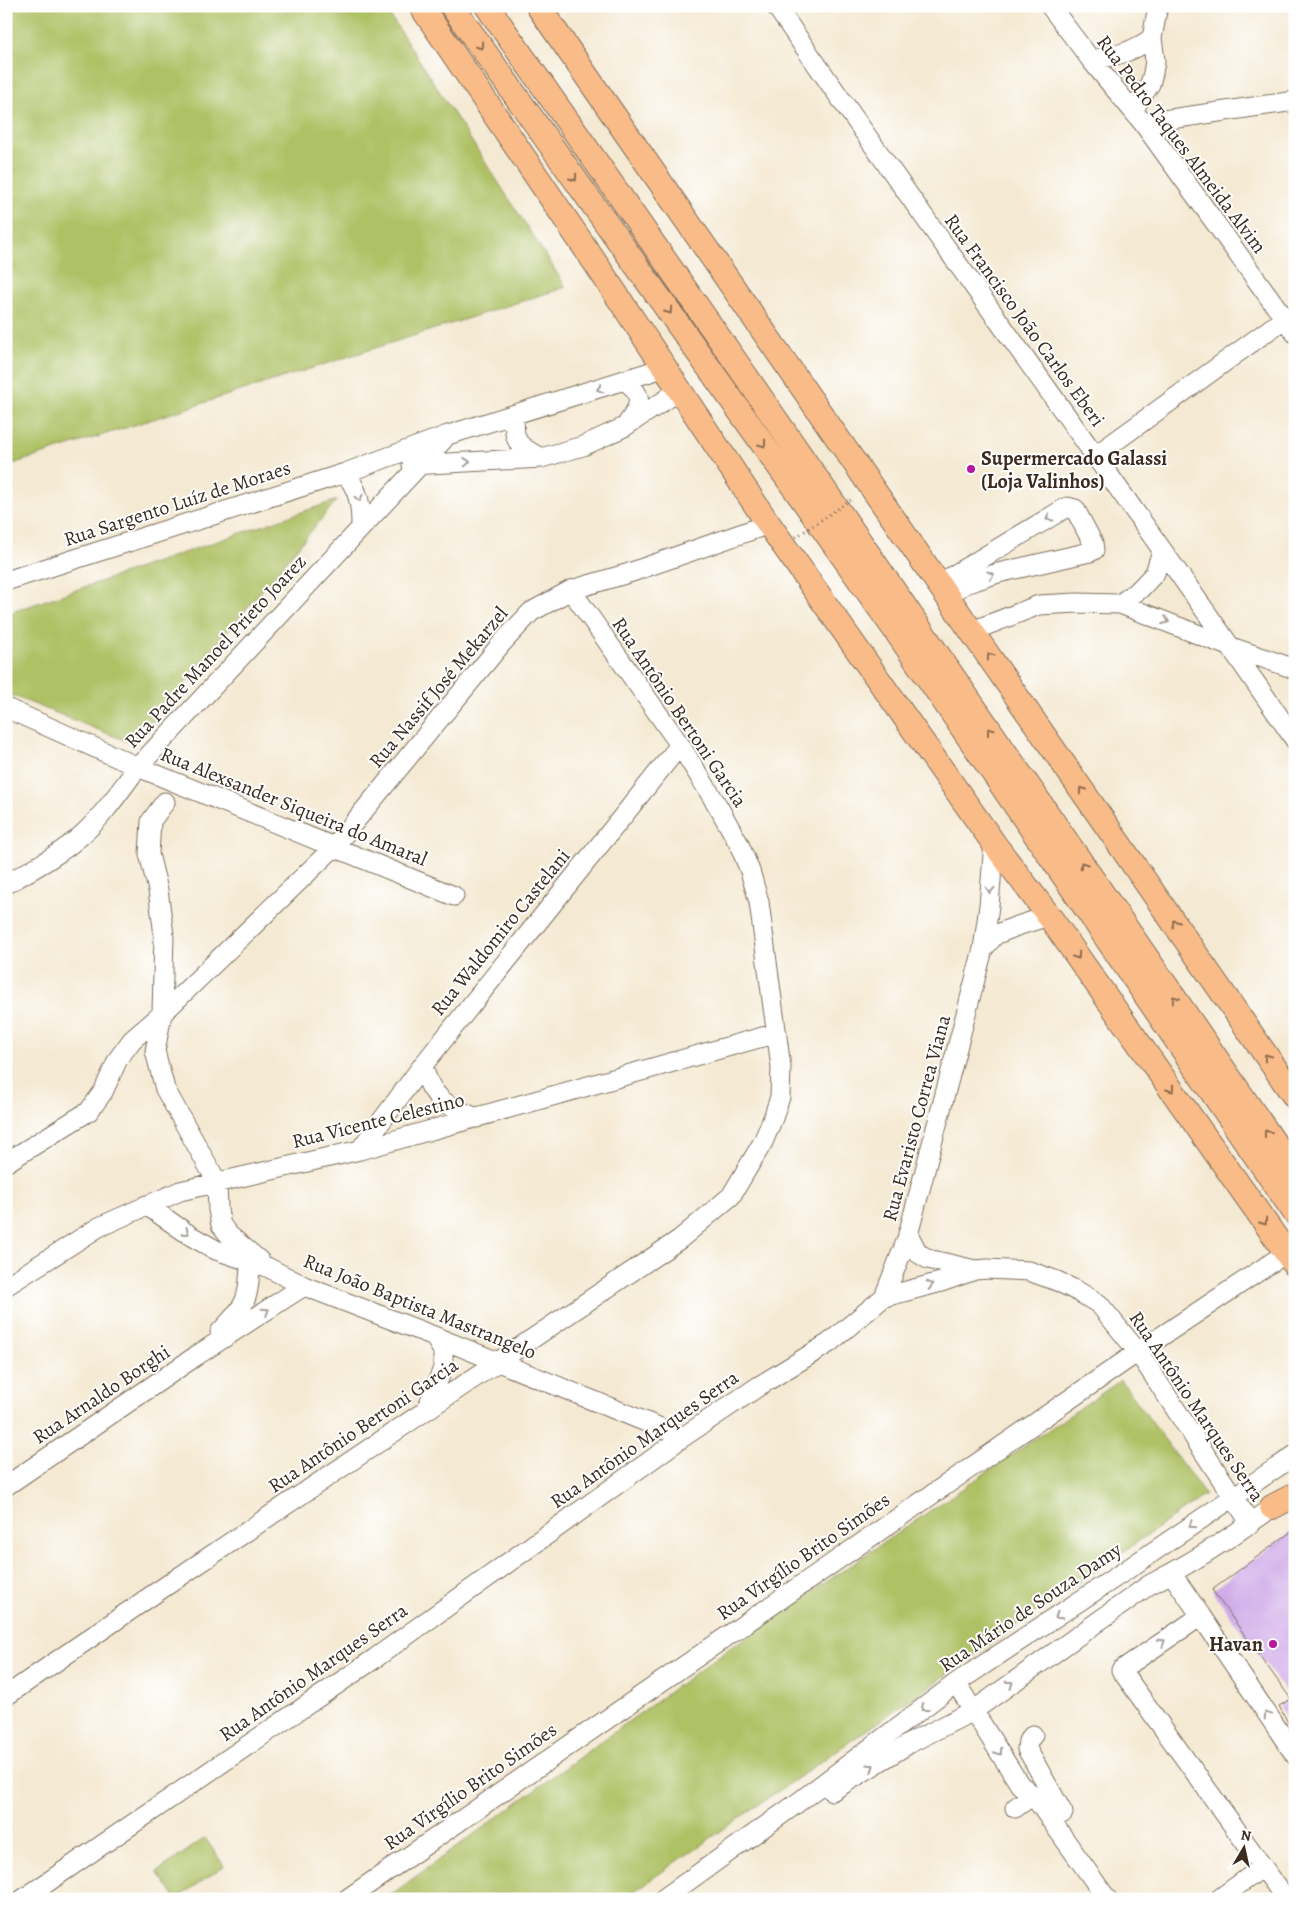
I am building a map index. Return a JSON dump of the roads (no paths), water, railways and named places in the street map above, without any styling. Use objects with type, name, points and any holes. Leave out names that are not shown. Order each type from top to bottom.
[{"type":"main road","points":[[421,6],[769,524],[1291,1259]]},
{"type":"main road","points":[[452,6],[892,626],[1295,1212]]},
{"type":"main road","points":[[487,6],[745,375],[1295,1173]]},
{"type":"main road","points":[[530,6],[558,34]]},
{"type":"main road","points":[[538,6],[1295,1097]]},
{"type":"main road","points":[[1272,1507],[1295,1495]]},
{"type":"street","name":"Rua Francisco João Carlos Eberi","points":[[776,6],[880,156],[1095,456],[1228,646],[1293,732]]},
{"type":"street","name":"Rua Pedro Taques Almeida Alvim","points":[[1050,6],[1091,60],[1138,116],[1290,326]]},
{"type":"street","points":[[1158,6],[1152,38],[1155,61],[1153,73],[1138,116],[1295,102]]},
{"type":"street","points":[[1091,60],[1119,55],[1137,48],[1152,38]]},
{"type":"street","points":[[1095,456],[1290,326]]},
{"type":"street","name":"Rua Sargento Luíz de Moraes","points":[[6,581],[353,470],[448,435],[664,368]]},
{"type":"street","points":[[624,427],[636,411],[638,403],[638,394],[635,388],[626,381]]},
{"type":"street","name":"Rua Sargento Luíz de Moraes","points":[[353,470],[540,458],[583,446],[624,427],[679,391]]},
{"type":"street","points":[[515,415],[514,428],[517,442],[523,449],[540,458]]},
{"type":"street","name":"Rua Padre Manoel Prieto Joarez","points":[[6,884],[48,860],[84,833],[110,805],[138,767],[448,435]]},
{"type":"street","points":[[353,470],[360,501],[361,526]]},
{"type":"street","points":[[1067,507],[1075,509],[1093,543],[1094,550],[1090,552],[998,573],[943,590],[1067,507]]},
{"type":"street","name":"Rua Nassif José Mekarzel","points":[[7,1162],[89,1111],[103,1092],[122,1052],[132,1040],[162,1014],[334,848],[502,643],[531,612],[571,590],[629,574],[769,524]]},
{"type":"street","points":[[1120,604],[1140,589],[1155,573],[1162,551]]},
{"type":"street","name":"Rua Antônio Bertoni Garcia","points":[[6,1696],[497,1361],[680,1239],[732,1196],[763,1142],[780,1096],[781,1067],[759,902],[750,871],[739,844],[719,808],[680,745],[571,590]]},
{"type":"street","points":[[972,631],[1038,605],[1077,603],[1120,604],[1228,646],[1295,669]]},
{"type":"street","name":"Rua Alexsander Siqueira do Amaral","points":[[6,708],[138,767],[454,896]]},
{"type":"street","name":"Rua Waldomiro Castelani","points":[[360,1150],[423,1065],[680,745]]},
{"type":"street","points":[[165,802],[152,821],[148,854],[158,890],[164,935],[162,1014],[155,1051],[165,1090],[217,1182],[218,1210],[221,1225],[229,1236],[258,1265]]},
{"type":"street","name":"Rua Evaristo Correa Viana","points":[[884,1297],[908,1234],[983,948],[989,906],[994,842]]},
{"type":"street","points":[[983,948],[995,935],[1049,916]]},
{"type":"street","name":"Rua Vicente Celestino","points":[[6,1286],[99,1227],[180,1191],[360,1150],[777,1033]]},
{"type":"street","points":[[423,1065],[426,1080],[443,1103],[477,1118]]},
{"type":"street","name":"Rua João Baptista Mastrangelo","points":[[146,1205],[191,1236],[216,1250],[258,1265],[304,1286],[683,1436]]},
{"type":"street","points":[[908,1234],[918,1253],[928,1259],[975,1270]]},
{"type":"street","name":"Rua Virgílio Brito Simões","points":[[347,1899],[1138,1352],[1291,1259]]},
{"type":"street","name":"Rua Arnaldo Borghi","points":[[196,1356],[242,1309],[258,1265]]},
{"type":"street","name":"Rua Antônio Marques Serra","points":[[23,1899],[374,1659],[683,1436],[829,1343],[884,1297],[941,1282],[975,1270],[1029,1271],[1057,1281],[1099,1304],[1138,1352],[1251,1524]]},
{"type":"street","name":"Rua Arnaldo Borghi","points":[[6,1486],[196,1356],[304,1286]]},
{"type":"street","points":[[427,1409],[443,1368],[443,1351],[434,1336]]},
{"type":"street","name":"Rua Mário de Souza Damy","points":[[663,1899],[796,1804],[956,1683],[1295,1455]]},
{"type":"street","name":"Rua Mário de Souza Damy","points":[[796,1804],[827,1794],[910,1743],[973,1711],[1149,1586],[1172,1574],[1251,1524],[1295,1490]]},
{"type":"street","points":[[1125,1571],[1172,1574],[1295,1755]]},
{"type":"street","points":[[1201,1616],[1121,1670],[1286,1899]]},
{"type":"street","points":[[956,1683],[1020,1785],[1033,1794],[1107,1899]]},
{"type":"street","points":[[1033,1735],[1028,1741],[1028,1749],[1064,1814],[1052,1820]]},
{"type":"street","points":[[1015,1808],[1033,1794]]},
{"type":"street","points":[[1219,1899],[1263,1867]]},
{"type":"place","name":"Supermercado Galassi (Loja Valinhos)","points":[[971,469]]},
{"type":"place","name":"Havan","points":[[1273,1644]]}]
